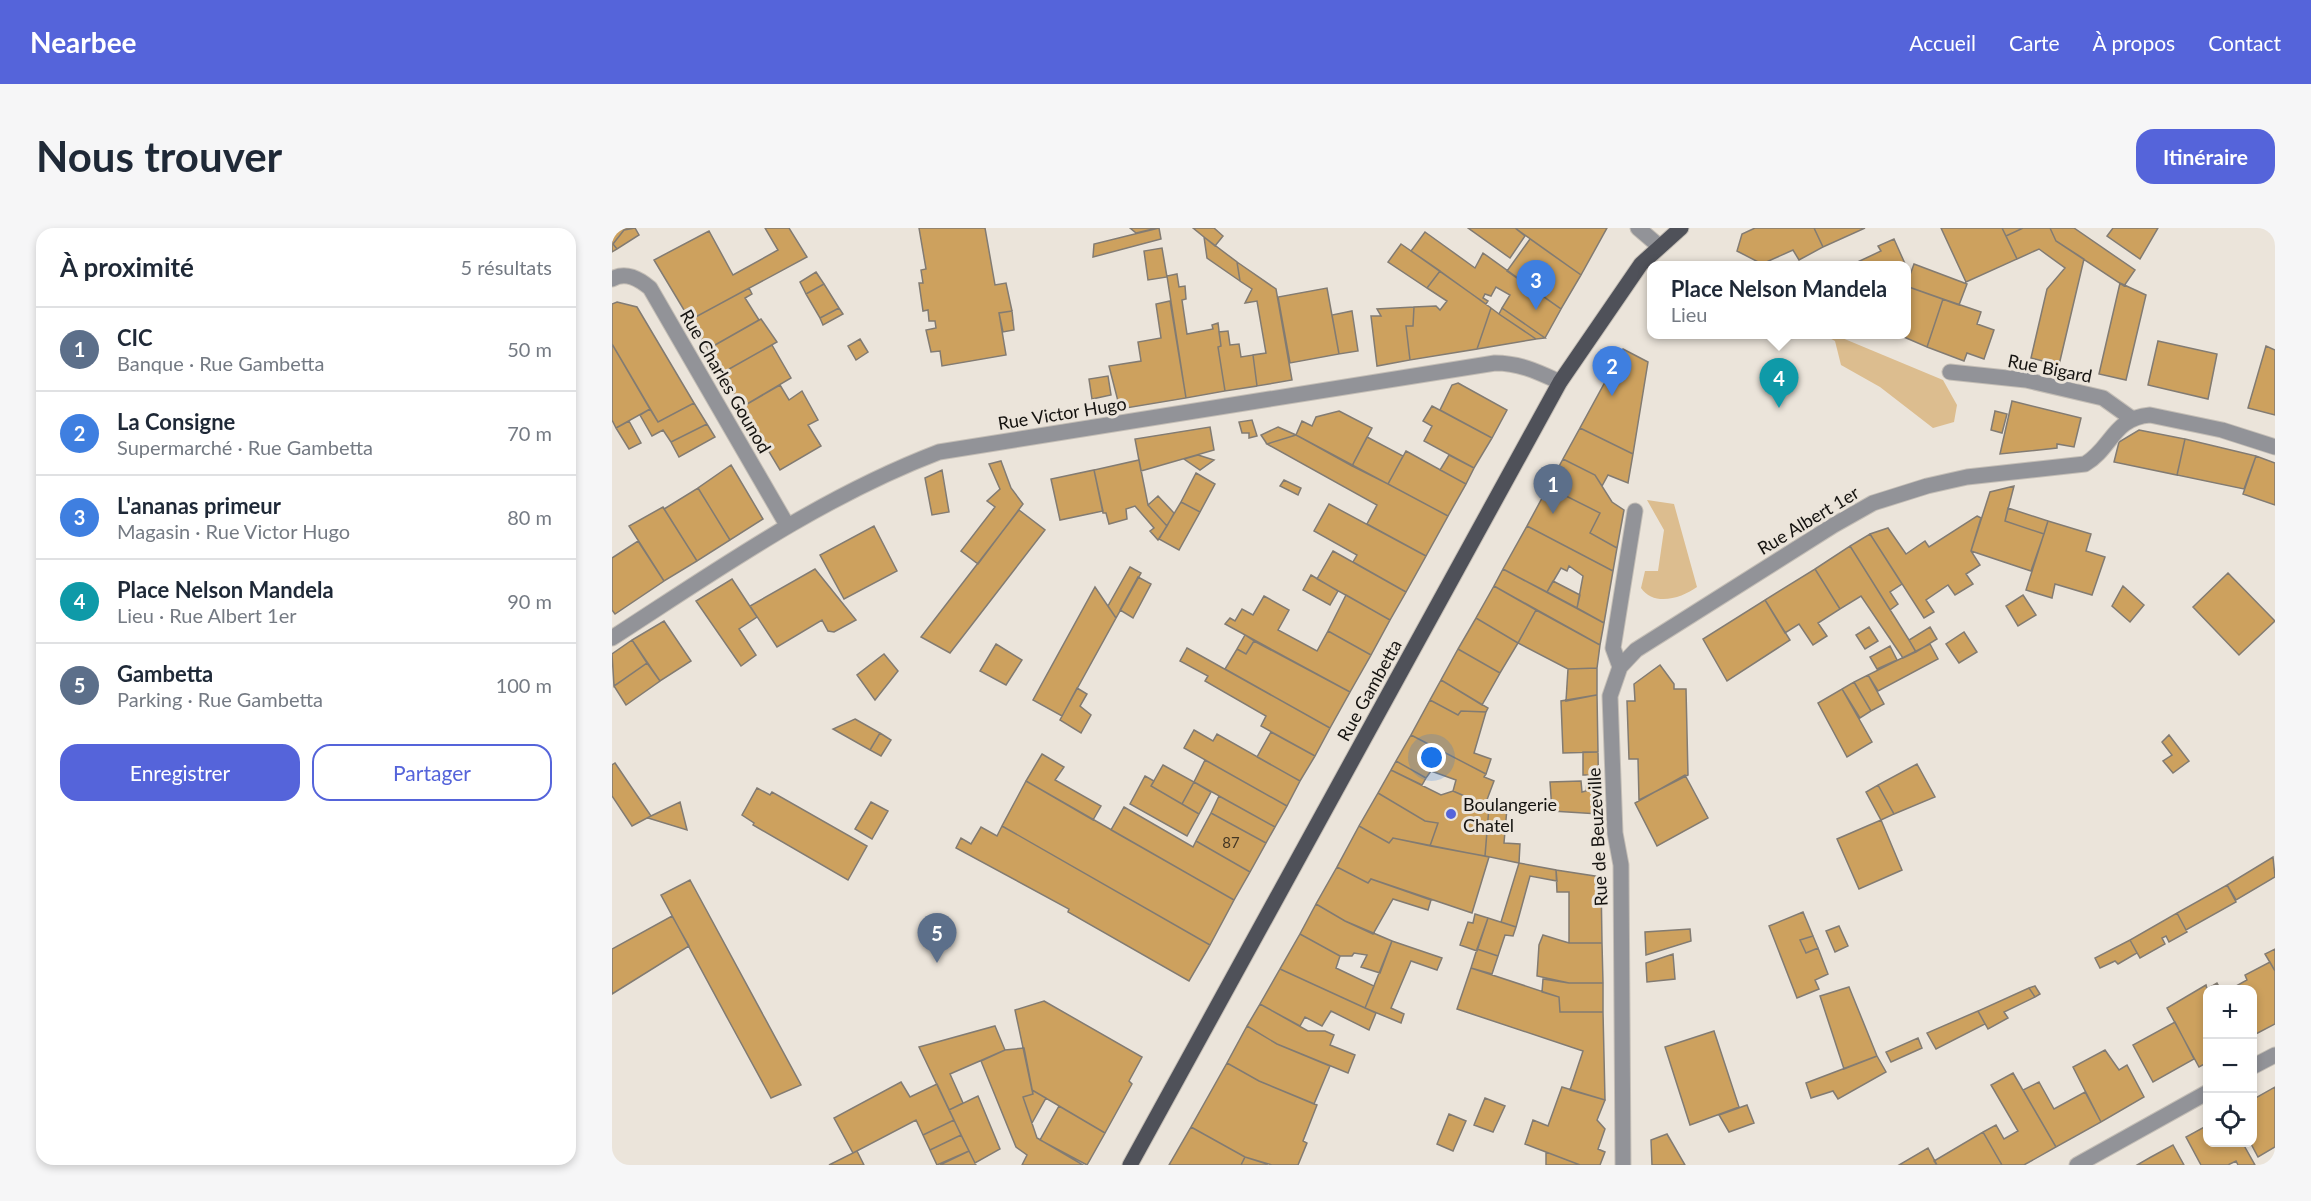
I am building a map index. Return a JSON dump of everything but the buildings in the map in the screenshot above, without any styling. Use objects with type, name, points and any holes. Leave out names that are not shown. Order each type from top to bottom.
[{"type":"main road","name":"Rue Gambetta","points":[[1130,1165],[1560,382],[1624,286],[1659,246],[1681,228]]},
{"type":"street","points":[[1638,228],[1659,246]]},
{"type":"street","name":"Rue Charles Gounod","points":[[614,278],[639,279],[650,288],[787,525]]},
{"type":"street","name":"Rue Victor Hugo","points":[[612,638],[787,525],[863,486],[939,452],[1496,363],[1512,363],[1527,367],[1560,382]]},
{"type":"street","name":"Rue Bigard","points":[[1950,372],[2026,380],[2103,398],[2131,418]]},
{"type":"street","points":[[2131,418],[2150,415],[2222,429],[2275,447]]},
{"type":"street","name":"Rue Albert 1er","points":[[1620,667],[1636,650],[1834,525],[1873,503],[1927,486],[1967,477],[2085,464],[2093,459],[2118,429],[2131,418]]},
{"type":"street","name":"Rue de Beuzeville","points":[[1623,1165],[1621,865],[1615,833],[1610,696],[1620,667],[1613,648],[1635,511]]},
{"type":"street","points":[[2257,1065],[2275,1054]]},
{"type":"street","points":[[2077,1165],[2206,1093]]},
{"type":"shaded area","points":[[1831,339],[1845,339],[1943,380],[1957,405],[1954,422],[1933,428],[1880,387],[1841,365],[1835,341]]},
{"type":"shaded area","points":[[1647,500],[1674,504],[1697,587],[1676,597],[1660,599],[1647,594],[1641,588],[1645,571],[1658,571],[1664,530]]},
{"type":"place","name":"L'ananas primeur","points":[[1536,310]]},
{"type":"place","name":"La Consigne","points":[[1612,396]]},
{"type":"place","name":"Place Nelson Mandela","points":[[1779,408]]},
{"type":"place","name":"CIC","points":[[1553,514]]},
{"type":"place","name":"Boulangerie Chatel","points":[[1451,814]]},
{"type":"place","name":"Gambetta","points":[[937,963]]}]
